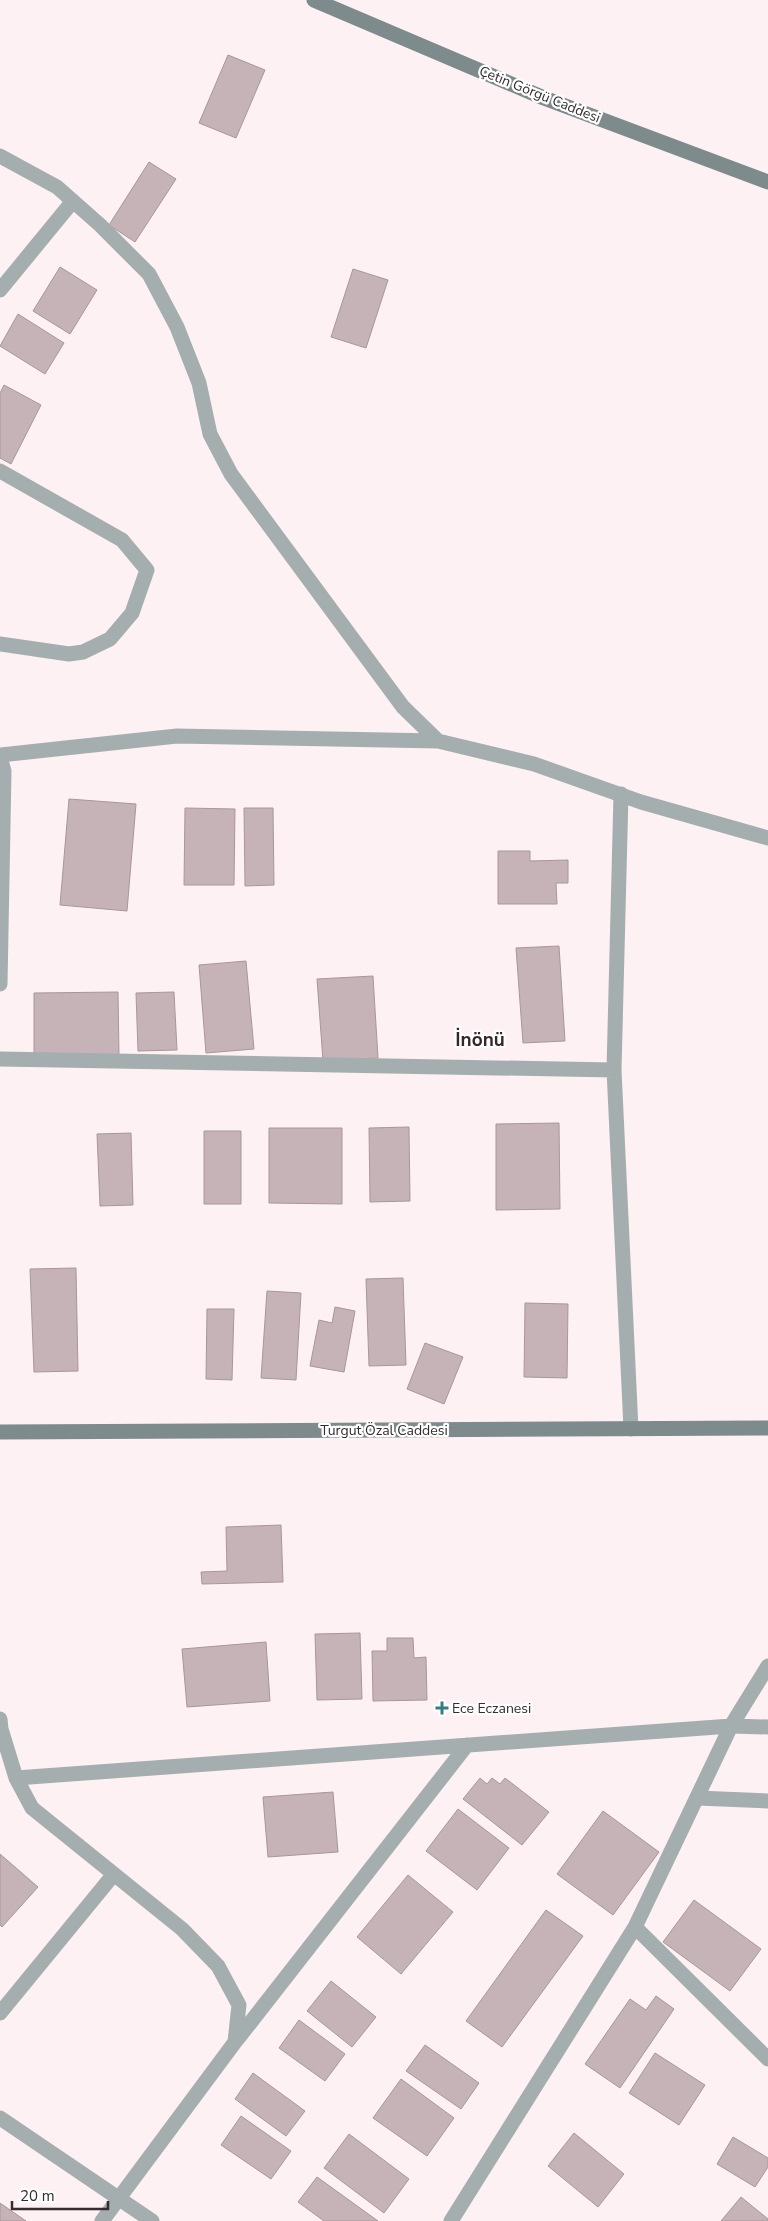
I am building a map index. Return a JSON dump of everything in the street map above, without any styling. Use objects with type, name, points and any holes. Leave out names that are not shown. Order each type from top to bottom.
[{"type":"street","name":"Çetin Görgü Caddesi","points":[[314,0],[544,98],[768,182]]},
{"type":"street","points":[[0,156],[57,187],[149,274],[177,327],[199,383],[210,434],[231,474],[403,707],[438,741]]},
{"type":"street","points":[[0,290],[73,201]]},
{"type":"street","points":[[0,472],[122,540],[147,570],[132,613],[110,639],[83,652],[69,654],[0,644]]},
{"type":"street","points":[[0,984],[4,770],[0,756],[177,736],[438,741],[534,764],[621,794],[768,838]]},
{"type":"street","points":[[621,794],[614,1070],[632,1429]]},
{"type":"street","points":[[0,1059],[614,1070]]},
{"type":"street","name":"Turgut Özal Caddesi","points":[[0,1432],[768,1428]]},
{"type":"street","points":[[451,2221],[635,1926],[731,1726],[768,1666]]},
{"type":"street","points":[[0,1719],[1,1729],[16,1778],[32,1808],[182,1929],[218,1966],[239,2005],[235,2042]]},
{"type":"street","points":[[16,1778],[731,1726],[768,1727]]},
{"type":"street","points":[[102,2221],[235,2042],[467,1745]]},
{"type":"street","points":[[696,1798],[768,1801]]},
{"type":"street","points":[[0,2013],[114,1874]]},
{"type":"street","points":[[635,1926],[768,2059]]},
{"type":"street","points":[[0,2118],[152,2221]]},
{"type":"building","points":[[228,55],[265,70],[236,138],[199,123]]},
{"type":"building","points":[[149,162],[176,179],[135,242],[109,225]]},
{"type":"building","points":[[60,267],[97,290],[70,334],[33,311]]},
{"type":"building","points":[[353,269],[388,280],[366,348],[331,337]]},
{"type":"building","points":[[18,314],[64,343],[45,374],[0,346]]},
{"type":"building","points":[[4,385],[41,405],[11,464],[0,458],[0,393]]},
{"type":"building","points":[[69,799],[136,804],[127,911],[60,905]]},
{"type":"building","points":[[185,808],[235,809],[234,885],[184,885]]},
{"type":"building","points":[[244,808],[273,808],[274,885],[245,886]]},
{"type":"building","points":[[498,851],[530,851],[530,861],[568,860],[568,883],[556,883],[557,904],[498,904]]},
{"type":"building","points":[[559,946],[565,1041],[523,1043],[516,948]]},
{"type":"building","points":[[246,961],[254,1049],[206,1053],[199,965]]},
{"type":"building","points":[[373,976],[378,1058],[323,1061],[317,979]]},
{"type":"building","points":[[118,992],[119,1056],[34,1056],[34,993]]},
{"type":"building","points":[[174,992],[177,1050],[138,1051],[136,993]]},
{"type":"building","points":[[559,1123],[560,1209],[496,1210],[496,1124]]},
{"type":"building","points":[[409,1127],[410,1201],[370,1202],[369,1128]]},
{"type":"building","points":[[269,1128],[342,1128],[342,1204],[269,1203]]},
{"type":"building","points":[[204,1131],[241,1131],[241,1204],[204,1204]]},
{"type":"building","points":[[131,1133],[133,1205],[100,1206],[97,1134]]},
{"type":"building","points":[[76,1268],[78,1371],[34,1372],[30,1269]]},
{"type":"building","points":[[403,1278],[406,1365],[369,1366],[366,1279]]},
{"type":"building","points":[[267,1291],[301,1293],[296,1380],[261,1378]]},
{"type":"building","points":[[525,1303],[568,1304],[567,1378],[524,1377]]},
{"type":"building","points":[[335,1307],[355,1311],[344,1372],[310,1366],[319,1320],[332,1323]]},
{"type":"building","points":[[207,1309],[234,1309],[232,1380],[206,1379]]},
{"type":"building","points":[[425,1343],[463,1357],[444,1404],[407,1389]]},
{"type":"building","points":[[281,1525],[283,1582],[202,1584],[201,1572],[227,1571],[226,1527]]},
{"type":"building","points":[[360,1633],[362,1699],[317,1700],[315,1634]]},
{"type":"building","points":[[387,1638],[413,1638],[414,1658],[426,1657],[427,1700],[373,1701],[372,1651],[387,1651]]},
{"type":"building","points":[[266,1642],[270,1701],[187,1707],[182,1649]]},
{"type":"building","points":[[480,1778],[487,1784],[492,1778],[500,1784],[505,1778],[549,1812],[522,1845],[463,1799]]},
{"type":"building","points":[[333,1792],[338,1852],[268,1857],[263,1797]]},
{"type":"building","points":[[458,1809],[509,1848],[477,1890],[426,1851]]},
{"type":"building","points":[[603,1811],[659,1852],[613,1915],[557,1874]]},
{"type":"building","points":[[0,1854],[38,1887],[2,1927],[0,1925]]},
{"type":"building","points":[[408,1875],[453,1912],[401,1974],[357,1937]]},
{"type":"building","points":[[694,1900],[761,1949],[730,1991],[663,1942]]},
{"type":"building","points":[[546,1910],[583,1936],[502,2047],[466,2021]]},
{"type":"building","points":[[331,1981],[376,2017],[352,2047],[307,2011]]},
{"type":"building","points":[[656,1996],[674,2009],[620,2088],[585,2064],[630,1999],[646,2010]]},
{"type":"building","points":[[299,2020],[345,2054],[325,2081],[279,2048]]},
{"type":"building","points":[[425,2045],[479,2083],[461,2109],[406,2071]]},
{"type":"building","points":[[655,2053],[705,2085],[679,2125],[629,2093]]},
{"type":"building","points":[[253,2073],[305,2111],[286,2136],[235,2099]]},
{"type":"building","points":[[401,2079],[454,2118],[427,2156],[373,2118]]},
{"type":"building","points":[[241,2116],[291,2151],[271,2179],[221,2145]]},
{"type":"building","points":[[574,2133],[624,2174],[598,2207],[548,2166]]},
{"type":"building","points":[[349,2134],[409,2179],[384,2213],[324,2168]]},
{"type":"building","points":[[733,2137],[768,2158],[768,2167],[755,2187],[717,2164]]},
{"type":"building","points":[[317,2177],[378,2221],[324,2221],[298,2202]]},
{"type":"building","points":[[741,2197],[768,2219],[768,2221],[721,2221]]},
{"type":"building","points":[[0,2203],[26,2221],[0,2221]]},
{"type":"place","name":"Ece Eczanesi","points":[[442,1708]]},
{"type":"district","name":"İnönü","points":[[480,1039]]}]
